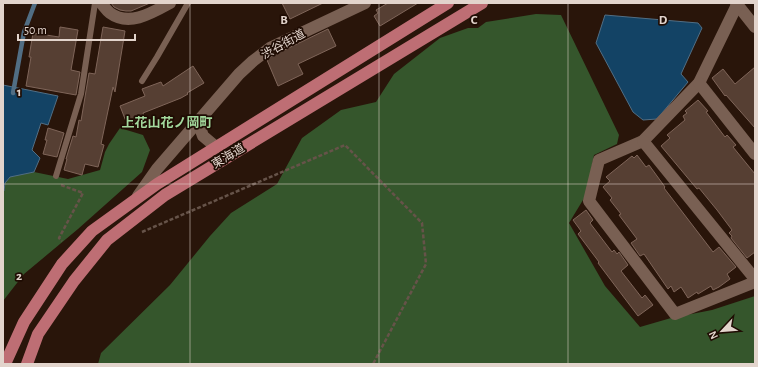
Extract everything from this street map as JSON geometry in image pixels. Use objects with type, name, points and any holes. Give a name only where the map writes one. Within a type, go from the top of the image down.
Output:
[{"type":"highway","name":"東海道","points":[[5,364],[24,322],[62,264],[92,231],[157,184],[448,3]]},
{"type":"highway","name":"東海道","points":[[27,364],[38,334],[74,281],[107,240],[165,195],[482,3]]},
{"type":"street","points":[[101,3],[109,13],[129,19],[146,15],[170,3]]},
{"type":"street","name":"渋谷街道","points":[[137,199],[157,169],[190,130],[253,61],[270,48],[366,3]]},
{"type":"street","points":[[643,140],[755,280],[675,314],[589,201],[599,160],[643,140],[699,82],[737,4],[755,27]]},
{"type":"street","points":[[699,82],[755,154]]},
{"type":"street","points":[[198,122],[203,136],[216,147]]},
{"type":"lane","points":[[56,176],[81,94],[96,3]]},
{"type":"lane","points":[[142,81],[188,3]]},
{"type":"path","points":[[135,234],[346,145],[422,222],[426,264],[373,364]]},
{"type":"path","points":[[60,185],[83,193],[59,238],[62,241]]},
{"type":"green space","points":[[536,14],[561,15],[619,135],[617,144],[594,155],[586,195],[569,223],[605,286],[640,327],[671,318],[712,310],[755,296],[755,364],[98,364],[101,353],[170,285],[231,213],[277,184],[302,138],[341,110],[376,102],[394,74],[440,38],[468,28],[478,28],[486,22]]},
{"type":"green space","points":[[120,128],[143,135],[150,150],[142,172],[78,229],[24,274],[3,301],[3,192],[5,183],[10,176],[34,172],[68,179],[100,170],[105,152]]},
{"type":"water","points":[[605,15],[698,23],[702,28],[681,74],[688,82],[657,119],[643,120],[633,112],[596,43]]},
{"type":"water","points":[[3,85],[58,96],[48,125],[41,123],[32,150],[40,158],[34,172],[10,177],[5,183],[3,192]]},
{"type":"building","points":[[111,3],[150,3],[131,11],[126,11],[114,7]]},
{"type":"building","points":[[282,3],[323,3],[290,19]]},
{"type":"building","points":[[388,3],[418,3],[380,26],[374,16],[378,13],[376,10]]},
{"type":"building","points":[[60,27],[78,30],[71,70],[80,72],[76,95],[26,86],[33,33],[59,37]]},
{"type":"building","points":[[103,27],[125,31],[115,92],[113,87],[101,144],[104,145],[98,167],[85,164],[82,175],[64,170],[73,136],[76,137],[79,120],[81,121],[89,73],[95,74]]},
{"type":"building","points":[[328,29],[336,46],[298,64],[303,74],[278,86],[267,60],[272,56]]},
{"type":"building","points":[[193,66],[204,83],[181,98],[143,113],[147,123],[134,128],[132,122],[127,124],[120,106],[145,96],[142,89],[161,82],[163,86]]},
{"type":"building","points":[[755,67],[755,128],[726,95],[725,96],[712,78],[723,69],[735,84]]},
{"type":"building","points":[[698,100],[708,111],[706,112],[725,137],[727,135],[736,145],[733,147],[755,174],[755,252],[747,258],[731,238],[732,236],[729,233],[732,230],[717,210],[699,188],[697,189],[661,146],[670,138],[667,135],[685,120],[683,116],[687,113],[685,111]]},
{"type":"building","points":[[48,128],[64,133],[57,157],[43,154],[47,140],[45,140]]},
{"type":"building","points":[[637,155],[646,167],[649,165],[665,187],[664,188],[713,252],[719,247],[736,267],[727,274],[730,279],[719,287],[713,290],[711,286],[688,298],[681,287],[674,292],[671,286],[668,289],[644,254],[640,256],[631,243],[637,239],[619,215],[621,214],[610,200],[612,198],[603,187],[610,181],[606,177],[632,156],[634,158]]},
{"type":"building","points":[[586,210],[593,220],[590,223],[612,252],[614,250],[617,254],[619,252],[628,265],[621,271],[642,298],[645,295],[653,305],[638,316],[578,234],[581,231],[573,220]]},
{"type":"waterway","points":[[13,93],[24,32],[35,3]]},
{"type":"district","name":"上花山花ノ岡町","points":[[167,123]]}]
